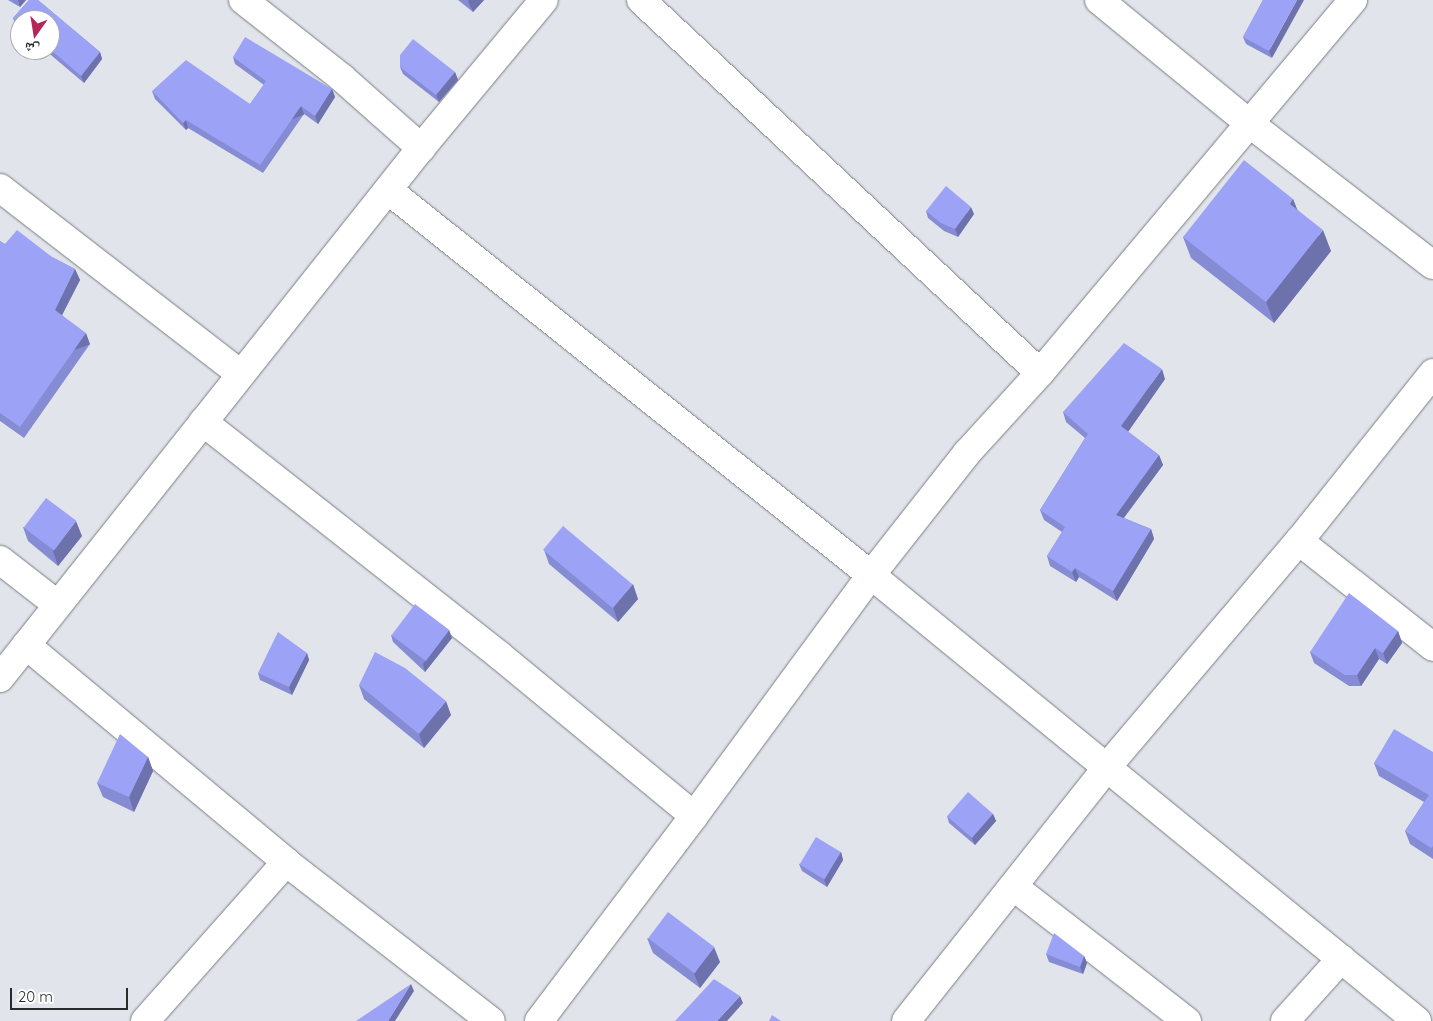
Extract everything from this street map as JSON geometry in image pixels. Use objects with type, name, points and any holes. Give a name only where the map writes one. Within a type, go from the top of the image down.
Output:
[{"type":"street","points":[[243,0],[342,78],[421,148]]},
{"type":"street","points":[[0,678],[421,148],[544,0]]},
{"type":"street","points":[[641,0],[1040,373]]},
{"type":"street","points":[[1100,0],[1249,123],[1433,265]]},
{"type":"street","points":[[539,1021],[694,816],[871,575],[967,453],[1040,373],[1353,0]]},
{"type":"street","points":[[0,188],[241,374]]},
{"type":"street","points":[[388,190],[871,575],[1418,1021]]},
{"type":"street","points":[[906,1021],[1014,887],[1107,767],[1299,541],[1433,373]]},
{"type":"street","points":[[203,422],[499,655],[694,816]]},
{"type":"street","points":[[1299,541],[1433,647]]},
{"type":"street","points":[[0,560],[58,606]]},
{"type":"street","points":[[26,645],[286,862],[491,1021]]},
{"type":"street","points":[[145,1021],[286,862]]},
{"type":"street","points":[[1014,887],[1187,1021]]},
{"type":"street","points":[[1285,1021],[1341,958]]},
{"type":"building","points":[[29,0],[38,0],[50,10],[20,10]]},
{"type":"building","points":[[1263,0],[1297,0],[1269,51],[1243,37]]},
{"type":"building","points":[[60,18],[100,52],[81,76],[60,58]]},
{"type":"building","points":[[245,37],[332,89],[315,116],[301,106],[260,165],[186,120],[183,123],[152,91],[186,60],[250,104],[266,81],[233,57]]},
{"type":"building","points":[[413,39],[455,72],[436,95],[400,67],[400,55]]},
{"type":"building","points":[[1244,160],[1293,199],[1290,204],[1323,230],[1266,302],[1183,237]]},
{"type":"building","points":[[946,186],[971,207],[955,229],[941,223],[926,211]]},
{"type":"building","points":[[17,230],[52,257],[75,269],[55,310],[86,333],[20,427],[0,413],[0,241],[5,244]]},
{"type":"building","points":[[1124,343],[1162,369],[1121,426],[1159,455],[1116,515],[1151,529],[1113,591],[1075,568],[1072,572],[1047,556],[1065,527],[1040,510],[1088,434],[1063,412]]},
{"type":"building","points":[[46,498],[76,521],[54,550],[24,528]]},
{"type":"building","points":[[563,526],[633,584],[613,608],[543,550]]},
{"type":"building","points":[[1349,593],[1398,631],[1383,653],[1375,648],[1357,675],[1345,675],[1310,652]]},
{"type":"building","points":[[415,604],[449,630],[426,661],[392,635]]},
{"type":"building","points":[[278,632],[307,653],[289,687],[258,673]]},
{"type":"building","points":[[375,652],[405,668],[446,701],[419,734],[359,685]]},
{"type":"building","points":[[1394,729],[1433,752],[1433,846],[1431,848],[1405,831],[1429,795],[1374,763]]},
{"type":"building","points":[[120,734],[148,757],[129,797],[97,783]]},
{"type":"building","points":[[968,792],[993,814],[972,838],[947,816]]},
{"type":"building","points":[[816,837],[841,852],[824,879],[800,864]]},
{"type":"building","points":[[668,912],[714,947],[694,973],[648,938]]},
{"type":"building","points":[[1054,933],[1084,956],[1080,967],[1046,954]]},
{"type":"building","points":[[714,979],[740,996],[717,1021],[675,1021]]},
{"type":"building","points":[[411,984],[388,1021],[356,1021]]},
{"type":"building","points":[[772,1015],[781,1021],[769,1021]]}]
